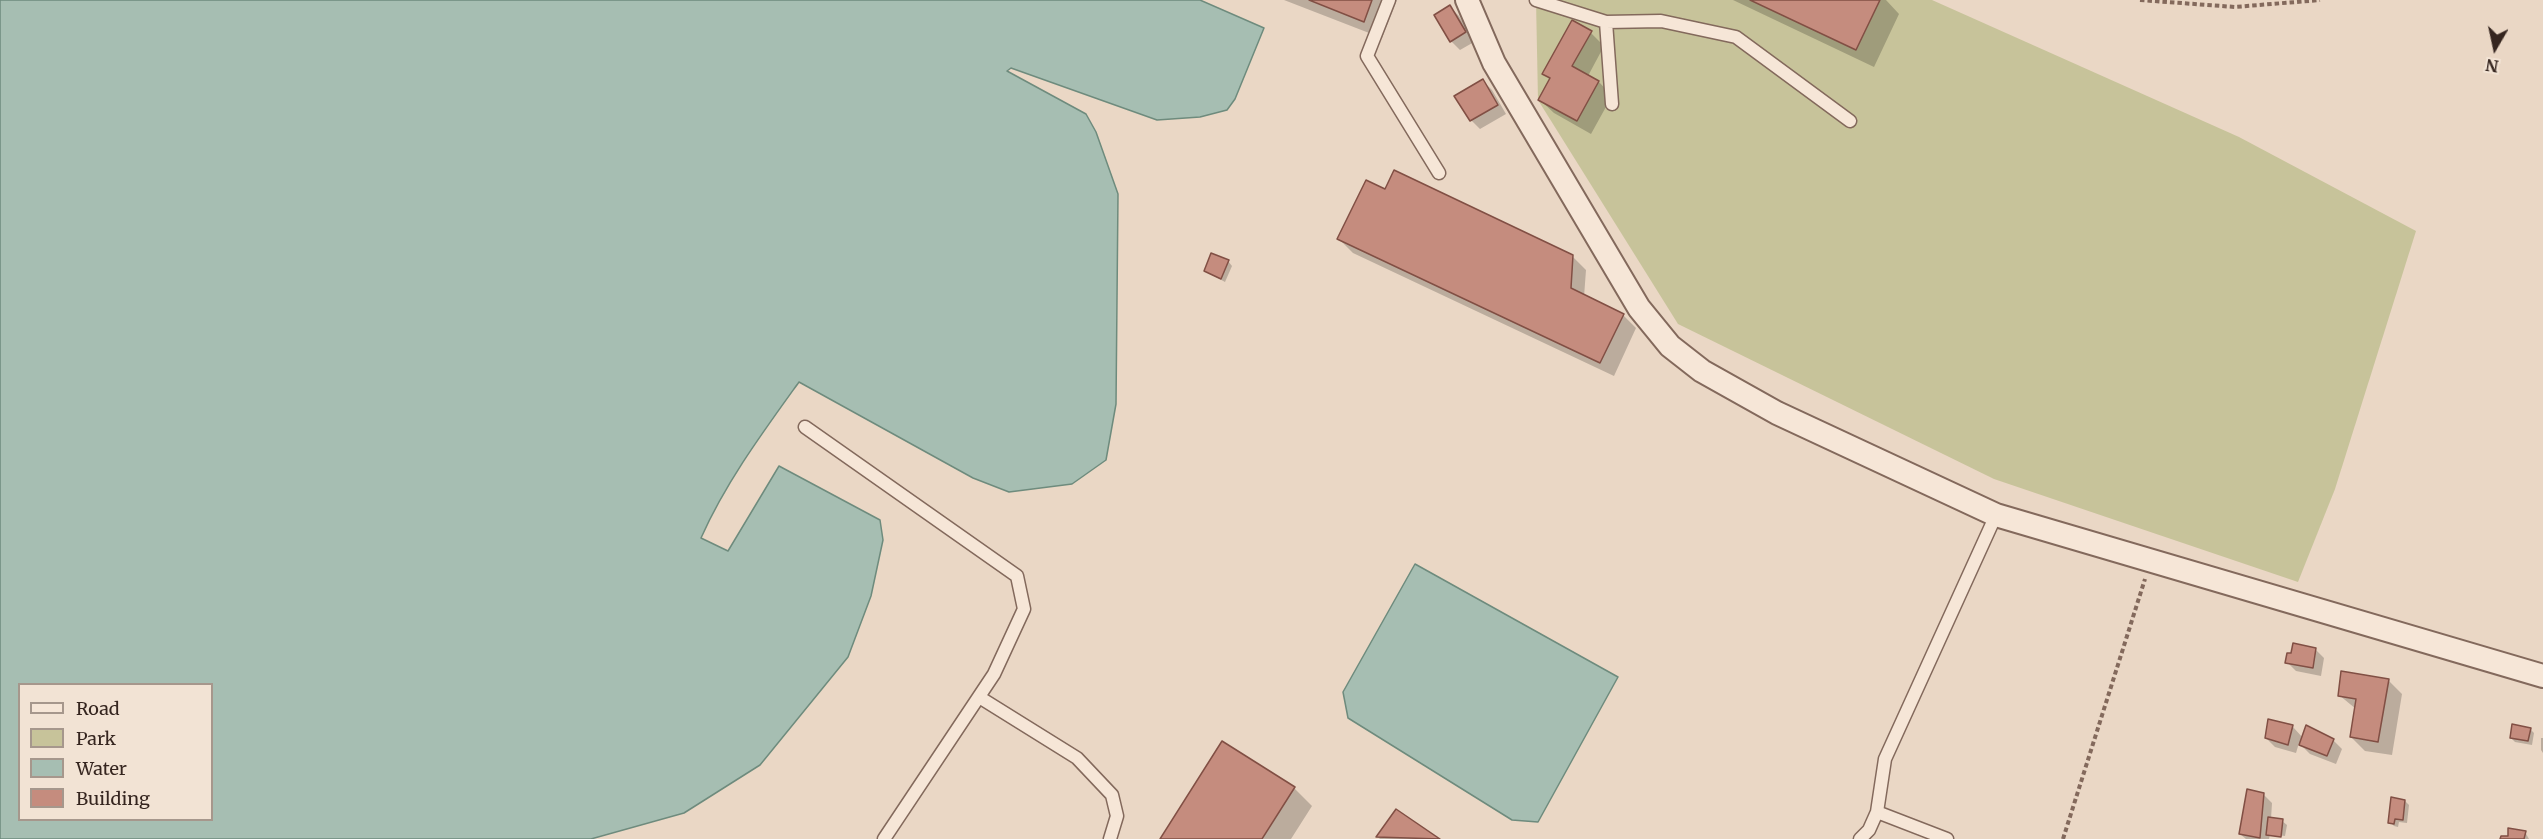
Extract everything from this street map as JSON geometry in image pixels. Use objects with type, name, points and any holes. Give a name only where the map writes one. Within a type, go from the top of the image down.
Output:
[{"type":"street","points":[[1467,0],[1494,63],[1639,308],[1670,346],[1702,371],[1778,413],[1996,515],[2543,676]]},
{"type":"lane","points":[[1389,0],[1367,56],[1439,173]]},
{"type":"lane","points":[[1536,0],[1606,22],[1661,21],[1736,37],[1850,122]]},
{"type":"lane","points":[[1606,22],[1612,104]]},
{"type":"lane","points":[[805,427],[1017,576],[1024,609],[994,674],[884,839]]},
{"type":"lane","points":[[1860,839],[1869,830],[1877,812],[1885,759],[1996,515]]},
{"type":"lane","points":[[979,697],[1077,758],[1112,795],[1117,816],[1110,839]]},
{"type":"lane","points":[[1877,812],[1947,839]]},
{"type":"path","points":[[2140,0],[2235,8],[2320,0]]},
{"type":"path","points":[[2063,839],[2151,560]]},
{"type":"green space","points":[[1536,0],[1932,0],[2239,137],[2416,231],[2335,489],[2298,582],[1994,479],[1678,324],[1538,100]]},
{"type":"water","points":[[0,0],[1200,0],[1264,28],[1235,99],[1227,110],[1200,117],[1157,120],[1011,68],[1007,71],[1086,114],[1096,132],[1118,194],[1116,404],[1106,460],[1072,484],[1009,492],[973,478],[799,382],[734,477],[701,538],[728,551],[779,466],[880,520],[883,540],[871,596],[848,657],[760,765],[684,813],[591,839],[0,839]]},
{"type":"water","points":[[1415,564],[1618,677],[1538,822],[1512,820],[1348,718],[1343,692]]},
{"type":"building","points":[[1309,0],[1372,0],[1364,22]]},
{"type":"building","points":[[1750,0],[1880,0],[1856,50]]},
{"type":"building","points":[[1450,5],[1466,32],[1450,42],[1434,15]]},
{"type":"building","points":[[1572,20],[1592,31],[1572,66],[1599,81],[1577,121],[1538,100],[1550,78],[1542,74]]},
{"type":"building","points":[[1483,79],[1498,105],[1470,121],[1454,96]]},
{"type":"building","points":[[1394,170],[1573,255],[1571,288],[1624,314],[1600,363],[1337,239],[1366,180],[1385,189]]},
{"type":"building","points":[[1211,253],[1229,260],[1221,279],[1204,271]]},
{"type":"building","points":[[2293,643],[2316,648],[2313,668],[2285,663],[2287,653],[2291,653]]},
{"type":"building","points":[[2341,671],[2389,679],[2378,742],[2350,737],[2356,699],[2338,696]]},
{"type":"building","points":[[2268,719],[2293,725],[2288,745],[2265,738]]},
{"type":"building","points":[[2512,724],[2531,728],[2528,741],[2510,738]]},
{"type":"building","points":[[2306,725],[2334,739],[2327,756],[2299,745]]},
{"type":"building","points":[[1222,741],[1295,787],[1262,839],[1160,839]]},
{"type":"building","points":[[2247,789],[2264,793],[2260,838],[2239,834]]},
{"type":"building","points":[[2391,797],[2405,800],[2403,820],[2395,819],[2394,824],[2388,823]]},
{"type":"building","points":[[1396,809],[1440,839],[1376,837]]},
{"type":"building","points":[[2268,817],[2283,819],[2281,837],[2266,835]]},
{"type":"building","points":[[2508,828],[2526,831],[2524,839],[2500,839],[2501,836],[2508,836]]}]
